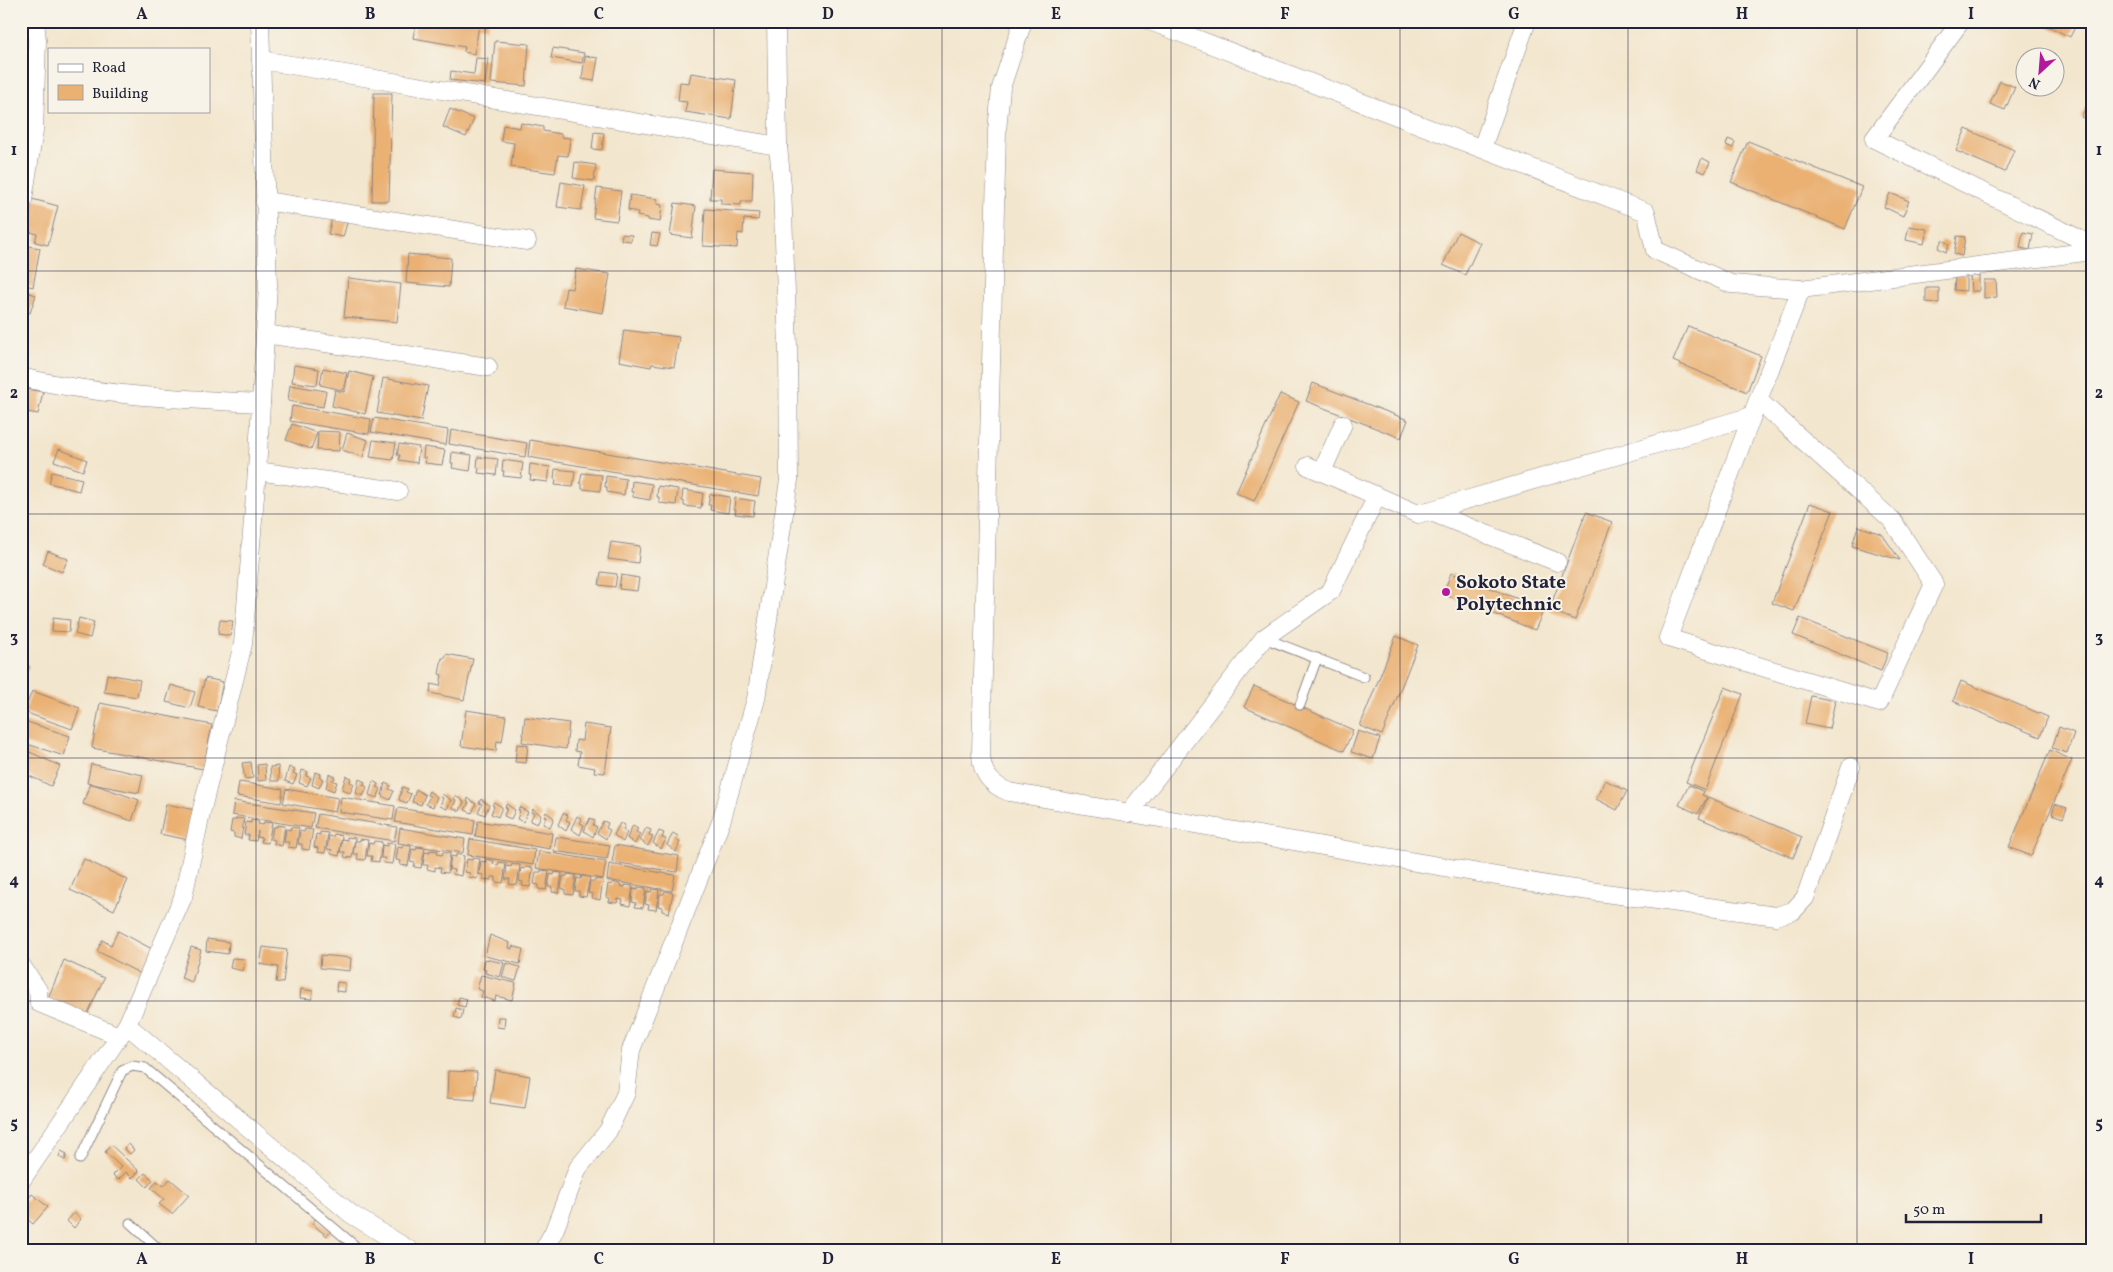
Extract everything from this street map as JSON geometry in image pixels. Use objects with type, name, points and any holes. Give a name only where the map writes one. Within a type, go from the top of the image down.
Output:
[{"type":"street","points":[[21,213],[37,40],[35,21]]},
{"type":"street","points":[[21,1181],[123,1030],[183,897],[202,809],[243,644],[257,471],[268,285],[260,21]]},
{"type":"street","points":[[543,1251],[554,1231],[578,1168],[608,1131],[626,1093],[632,1050],[721,822],[756,698],[789,480],[788,337],[782,186],[778,146],[776,21]]},
{"type":"street","points":[[1023,21],[1001,88],[997,130],[981,762],[987,777],[993,784],[1009,792],[1560,887],[1776,916],[1793,911],[1805,898],[1851,767]]},
{"type":"street","points":[[1150,21],[1646,212],[1656,250],[1731,284],[1801,289],[2092,250]]},
{"type":"street","points":[[1482,148],[1527,21]]},
{"type":"street","points":[[1961,21],[1874,139],[2092,245]]},
{"type":"street","points":[[261,60],[778,146]]},
{"type":"street","points":[[265,201],[527,241]]},
{"type":"street","points":[[1756,408],[1892,520],[1934,584],[1879,703],[1668,638],[1801,289]]},
{"type":"street","points":[[265,334],[488,367]]},
{"type":"street","points":[[21,377],[86,390],[166,399],[261,404]]},
{"type":"street","points":[[1343,424],[1315,469],[1418,514],[1756,408]]},
{"type":"street","points":[[257,471],[398,491]]},
{"type":"street","points":[[1129,813],[1264,638],[1331,591],[1377,496]]},
{"type":"street","points":[[1428,511],[1557,562]]},
{"type":"street","points":[[21,965],[38,990],[39,1003],[123,1030],[351,1214],[411,1251]]},
{"type":"lane","points":[[1264,638],[1364,677]]},
{"type":"lane","points":[[1300,705],[1317,658]]},
{"type":"lane","points":[[80,1159],[119,1076],[127,1068],[139,1066],[150,1072],[361,1251]]},
{"type":"lane","points":[[130,1223],[161,1251]]},
{"type":"building","points":[[416,21],[488,21],[487,28],[479,26],[474,54],[464,52],[465,47],[413,38]]},
{"type":"building","points":[[2038,21],[2078,21],[2070,37]]},
{"type":"building","points":[[495,41],[529,44],[526,86],[491,83]]},
{"type":"building","points":[[553,48],[584,53],[582,63],[551,58]]},
{"type":"building","points":[[585,56],[598,58],[594,81],[582,79]]},
{"type":"building","points":[[476,58],[488,59],[485,84],[450,80],[451,71],[474,74]]},
{"type":"building","points":[[691,73],[736,80],[731,119],[685,112],[687,102],[678,101],[680,82],[689,83]]},
{"type":"building","points":[[2000,81],[2015,87],[2005,110],[1990,104]]},
{"type":"building","points":[[21,86],[28,88],[21,105]]},
{"type":"building","points":[[374,93],[392,93],[389,201],[372,201]]},
{"type":"building","points":[[2092,95],[2092,122],[2081,117]]},
{"type":"building","points":[[450,109],[474,119],[466,137],[443,127]]},
{"type":"building","points":[[521,123],[543,127],[543,131],[561,134],[561,137],[570,138],[568,156],[558,155],[555,173],[511,167],[514,143],[501,141],[503,125],[520,128]]},
{"type":"building","points":[[1966,129],[2014,150],[2005,172],[1956,151]]},
{"type":"building","points":[[594,132],[604,133],[602,150],[592,149]]},
{"type":"building","points":[[1728,139],[1735,142],[1733,148],[1726,145]]},
{"type":"building","points":[[1748,141],[1862,187],[1845,229],[1731,182]]},
{"type":"building","points":[[1702,158],[1710,162],[1705,173],[1697,170]]},
{"type":"building","points":[[575,162],[596,165],[594,181],[573,178]]},
{"type":"building","points":[[712,169],[753,172],[752,201],[741,201],[741,205],[721,204],[721,199],[710,199]]},
{"type":"building","points":[[561,182],[585,186],[581,210],[557,207]]},
{"type":"building","points":[[597,188],[621,191],[617,221],[593,218]]},
{"type":"building","points":[[1890,193],[1909,201],[1903,216],[1884,207]]},
{"type":"building","points":[[630,195],[657,199],[657,204],[662,205],[660,222],[637,216],[638,212],[628,210]]},
{"type":"building","points":[[32,199],[58,206],[48,245],[35,242],[37,234],[24,230]]},
{"type":"building","points":[[675,203],[696,206],[692,238],[670,235]]},
{"type":"building","points":[[705,209],[759,213],[758,220],[744,219],[743,234],[738,233],[737,248],[703,246]]},
{"type":"building","points":[[332,219],[347,223],[343,237],[328,234]]},
{"type":"building","points":[[1909,226],[1927,229],[1924,244],[1906,240]]},
{"type":"building","points":[[1458,232],[1480,243],[1465,275],[1443,265]]},
{"type":"building","points":[[2023,232],[2033,234],[2030,250],[2020,248]]},
{"type":"building","points":[[652,233],[660,234],[657,246],[650,245]]},
{"type":"building","points":[[622,234],[632,235],[631,241],[621,240]]},
{"type":"building","points":[[1957,236],[1965,237],[1962,256],[1954,254]]},
{"type":"building","points":[[1942,240],[1949,244],[1946,252],[1938,248]]},
{"type":"building","points":[[22,245],[40,248],[33,287],[21,284]]},
{"type":"building","points":[[408,254],[451,258],[449,287],[406,283]]},
{"type":"building","points":[[576,269],[610,274],[603,313],[563,306],[566,288],[572,289]]},
{"type":"building","points":[[1955,274],[1966,275],[1966,291],[1954,290]]},
{"type":"building","points":[[1970,275],[1979,275],[1979,291],[1971,291]]},
{"type":"building","points":[[348,278],[401,284],[397,322],[344,317]]},
{"type":"building","points":[[1984,280],[1996,280],[1997,297],[1984,298]]},
{"type":"building","points":[[1926,288],[1939,288],[1939,303],[1926,302]]},
{"type":"building","points":[[21,290],[36,295],[30,313],[21,310]]},
{"type":"building","points":[[1688,326],[1761,356],[1747,392],[1673,361]]},
{"type":"building","points":[[624,330],[679,337],[674,367],[652,364],[651,367],[619,361]]},
{"type":"building","points":[[294,365],[319,369],[317,385],[292,382]]},
{"type":"building","points":[[323,368],[347,373],[343,390],[320,385]]},
{"type":"building","points":[[349,371],[373,377],[365,414],[332,406],[335,390],[344,392]]},
{"type":"building","points":[[383,378],[428,386],[421,421],[377,413]]},
{"type":"building","points":[[1313,383],[1408,420],[1401,438],[1306,401]]},
{"type":"building","points":[[290,385],[326,391],[323,407],[288,401]]},
{"type":"building","points":[[27,389],[43,392],[38,414],[22,411]]},
{"type":"building","points":[[1280,394],[1299,402],[1254,501],[1236,493]]},
{"type":"building","points":[[292,406],[371,419],[369,434],[290,421]]},
{"type":"building","points":[[374,418],[448,430],[446,445],[371,432]]},
{"type":"building","points":[[292,424],[317,433],[311,449],[286,440]]},
{"type":"building","points":[[451,430],[527,443],[525,457],[449,444]]},
{"type":"building","points":[[318,431],[340,432],[339,451],[317,450]]},
{"type":"building","points":[[347,433],[368,440],[363,457],[342,450]]},
{"type":"building","points":[[373,440],[396,443],[393,460],[370,457]]},
{"type":"building","points":[[530,440],[761,479],[758,496],[528,457]]},
{"type":"building","points":[[399,444],[419,447],[417,463],[399,460],[400,455],[397,455]]},
{"type":"building","points":[[424,447],[445,450],[442,465],[425,463],[426,458],[423,458]]},
{"type":"building","points":[[59,449],[87,460],[83,471],[54,461]]},
{"type":"building","points":[[452,452],[472,455],[470,471],[452,468]]},
{"type":"building","points":[[478,457],[498,459],[496,475],[478,473]]},
{"type":"building","points":[[503,460],[523,463],[521,478],[503,476]]},
{"type":"building","points":[[530,464],[550,467],[548,482],[530,480]]},
{"type":"building","points":[[555,469],[575,471],[573,487],[555,485]]},
{"type":"building","points":[[52,472],[82,479],[79,491],[49,483]]},
{"type":"building","points":[[582,473],[602,475],[600,491],[582,489],[582,484],[580,483]]},
{"type":"building","points":[[606,476],[626,479],[624,495],[607,492],[607,487],[605,487]]},
{"type":"building","points":[[632,481],[652,484],[650,500],[633,497],[633,492],[631,492]]},
{"type":"building","points":[[658,486],[678,489],[676,505],[659,503],[659,497],[657,497]]},
{"type":"building","points":[[683,490],[703,493],[701,508],[684,506],[684,501],[682,501]]},
{"type":"building","points":[[710,494],[730,497],[728,513],[710,510],[711,505],[708,505]]},
{"type":"building","points":[[735,498],[755,501],[753,516],[735,514]]},
{"type":"building","points":[[1810,503],[1833,511],[1794,611],[1772,603]]},
{"type":"building","points":[[1586,512],[1612,522],[1575,620],[1549,610]]},
{"type":"building","points":[[1858,526],[1882,534],[1900,560],[1852,546]]},
{"type":"building","points":[[611,542],[640,546],[638,563],[608,559]]},
{"type":"building","points":[[48,551],[68,559],[62,572],[43,564]]},
{"type":"building","points":[[601,572],[617,574],[615,587],[599,585]]},
{"type":"building","points":[[1451,573],[1544,609],[1535,630],[1443,594]]},
{"type":"building","points":[[621,575],[639,578],[637,591],[619,589]]},
{"type":"building","points":[[53,618],[70,620],[69,632],[52,631]]},
{"type":"building","points":[[79,618],[94,622],[90,638],[75,634]]},
{"type":"building","points":[[1800,618],[1888,653],[1881,671],[1793,635]]},
{"type":"building","points":[[220,620],[233,621],[231,636],[218,634]]},
{"type":"building","points":[[1396,636],[1418,645],[1382,735],[1360,726]]},
{"type":"building","points":[[446,654],[473,659],[464,700],[430,693],[431,684],[440,686],[442,675],[439,674],[442,658],[445,658]]},
{"type":"building","points":[[21,663],[29,666],[24,677],[21,675]]},
{"type":"building","points":[[107,674],[140,680],[137,697],[104,692]]},
{"type":"building","points":[[205,678],[223,682],[217,711],[198,707]]},
{"type":"building","points":[[1961,681],[2048,717],[2040,737],[1953,701]]},
{"type":"building","points":[[171,685],[195,692],[190,708],[166,702]]},
{"type":"building","points":[[1254,686],[1353,730],[1344,751],[1244,707]]},
{"type":"building","points":[[1725,687],[1743,694],[1705,790],[1686,782]]},
{"type":"building","points":[[32,691],[80,708],[72,729],[24,712]]},
{"type":"building","points":[[1811,696],[1835,701],[1829,729],[1805,724]]},
{"type":"building","points":[[100,703],[212,725],[203,769],[92,748]]},
{"type":"building","points":[[466,710],[506,716],[502,742],[497,741],[496,751],[461,746]]},
{"type":"building","points":[[525,717],[569,723],[566,749],[522,742]]},
{"type":"building","points":[[21,720],[70,736],[64,756],[21,742]]},
{"type":"building","points":[[584,724],[611,728],[605,773],[594,772],[595,768],[578,765],[580,752],[575,751],[576,740],[582,741]]},
{"type":"building","points":[[2059,727],[2074,733],[2067,753],[2052,748]]},
{"type":"building","points":[[1358,731],[1380,738],[1373,759],[1351,752]]},
{"type":"building","points":[[517,744],[528,745],[526,763],[515,762]]},
{"type":"building","points":[[21,748],[60,766],[51,786],[21,772]]},
{"type":"building","points":[[2050,750],[2072,760],[2031,856],[2009,847]]},
{"type":"building","points":[[251,762],[253,778],[245,779],[242,763]]},
{"type":"building","points":[[91,764],[143,775],[139,793],[87,783]]},
{"type":"building","points":[[265,764],[266,780],[258,781],[257,765]]},
{"type":"building","points":[[278,766],[279,781],[271,781],[270,767]]},
{"type":"building","points":[[289,767],[295,770],[293,773],[297,775],[293,784],[285,781]]},
{"type":"building","points":[[302,770],[308,772],[306,776],[311,778],[307,786],[299,783]]},
{"type":"building","points":[[315,772],[321,774],[319,777],[323,779],[319,788],[312,785]]},
{"type":"building","points":[[329,774],[335,777],[333,781],[337,782],[334,791],[326,788]]},
{"type":"building","points":[[346,776],[351,778],[350,782],[354,784],[350,793],[342,789]]},
{"type":"building","points":[[359,779],[365,782],[363,785],[367,787],[363,796],[356,793]]},
{"type":"building","points":[[1605,780],[1627,791],[1617,810],[1596,799]]},
{"type":"building","points":[[373,781],[381,789],[377,798],[369,795]]},
{"type":"building","points":[[239,782],[283,789],[281,803],[237,796]]},
{"type":"building","points":[[90,783],[139,800],[132,821],[83,804]]},
{"type":"building","points":[[385,783],[391,786],[389,789],[394,791],[390,800],[382,796]]},
{"type":"building","points":[[1689,785],[1704,792],[1702,795],[1707,797],[1698,814],[1679,805]]},
{"type":"building","points":[[402,787],[408,789],[406,792],[411,794],[407,803],[399,800]]},
{"type":"building","points":[[286,789],[338,798],[335,812],[283,803]]},
{"type":"building","points":[[416,789],[425,795],[421,805],[412,802]]},
{"type":"building","points":[[429,791],[437,797],[433,807],[426,804],[430,796],[427,795]]},
{"type":"building","points":[[442,794],[451,800],[447,809],[440,806],[443,798],[441,797]]},
{"type":"building","points":[[455,795],[464,802],[460,811],[453,808],[456,800],[454,799]]},
{"type":"building","points":[[341,797],[395,806],[393,820],[339,812]]},
{"type":"building","points":[[1708,797],[1802,837],[1793,858],[1699,818]]},
{"type":"building","points":[[468,798],[476,804],[472,813],[465,810],[469,802],[467,802]]},
{"type":"building","points":[[481,799],[489,805],[485,815],[478,812],[482,804],[479,803]]},
{"type":"building","points":[[234,801],[314,813],[311,828],[232,815]]},
{"type":"building","points":[[494,802],[502,807],[498,817],[491,814]]},
{"type":"building","points":[[166,804],[195,810],[189,840],[160,834]]},
{"type":"building","points":[[506,804],[515,810],[511,819],[504,816],[507,808],[505,807]]},
{"type":"building","points":[[2055,804],[2067,808],[2063,818],[2052,814]]},
{"type":"building","points":[[519,807],[528,812],[523,822],[517,819],[520,811],[518,810]]},
{"type":"building","points":[[398,808],[475,820],[473,835],[395,822]]},
{"type":"building","points":[[533,809],[541,815],[537,824],[530,821],[534,813],[531,812]]},
{"type":"building","points":[[546,812],[554,818],[550,827],[543,824]]},
{"type":"building","points":[[563,813],[568,815],[566,820],[570,822],[566,831],[558,825]]},
{"type":"building","points":[[318,814],[397,827],[394,841],[315,828]]},
{"type":"building","points":[[577,816],[582,819],[580,823],[584,825],[580,835],[571,829]]},
{"type":"building","points":[[236,818],[244,819],[241,839],[234,837],[234,833],[230,832],[232,820],[236,820]]},
{"type":"building","points":[[590,818],[595,821],[593,825],[597,827],[593,837],[584,831]]},
{"type":"building","points":[[251,820],[259,821],[258,824],[263,825],[264,822],[272,823],[268,843],[261,842],[262,838],[257,837],[258,831],[256,841],[248,840],[249,835],[244,835],[246,822],[251,823]]},
{"type":"building","points":[[478,821],[552,833],[550,849],[475,836]]},
{"type":"building","points":[[603,821],[608,823],[606,828],[610,830],[606,839],[597,833]]},
{"type":"building","points":[[620,823],[625,825],[623,830],[627,832],[623,842],[614,835]]},
{"type":"building","points":[[277,825],[285,826],[282,846],[274,844],[275,840],[271,839],[273,827],[277,827]]},
{"type":"building","points":[[633,825],[638,828],[636,832],[640,834],[635,844],[627,838]]},
{"type":"building","points":[[291,827],[299,828],[296,848],[288,847],[289,842],[284,842],[286,829],[290,830]]},
{"type":"building","points":[[400,828],[465,839],[463,853],[398,843]]},
{"type":"building","points":[[646,828],[651,830],[649,835],[653,836],[648,846],[640,840]]},
{"type":"building","points":[[305,829],[313,830],[309,850],[302,849],[302,844],[298,844],[300,831],[304,832]]},
{"type":"building","points":[[659,831],[664,833],[662,838],[666,839],[661,849],[653,843]]},
{"type":"building","points":[[320,832],[328,833],[325,853],[317,852],[318,848],[314,847],[316,834],[320,835]]},
{"type":"building","points":[[673,833],[678,836],[676,840],[680,842],[676,852],[667,845]]},
{"type":"building","points":[[334,834],[342,836],[339,856],[331,854],[332,850],[327,849],[329,836],[333,837]]},
{"type":"building","points":[[347,837],[355,838],[352,858],[344,857],[345,852],[340,852],[342,839],[347,840]]},
{"type":"building","points":[[556,837],[610,845],[607,859],[554,851]]},
{"type":"building","points":[[360,839],[368,840],[365,860],[357,859],[358,854],[353,854],[355,841],[360,841]]},
{"type":"building","points":[[470,839],[535,850],[533,865],[468,855]]},
{"type":"building","points":[[374,841],[382,842],[379,862],[371,861],[372,856],[367,856],[369,843],[373,844]]},
{"type":"building","points":[[387,843],[395,844],[392,864],[384,863],[385,858],[381,858],[382,845],[387,846]]},
{"type":"building","points":[[403,845],[411,846],[408,866],[400,865],[401,861],[396,860],[398,847],[402,848]]},
{"type":"building","points":[[615,845],[679,856],[677,872],[612,862]]},
{"type":"building","points":[[417,847],[425,848],[421,868],[414,867],[415,863],[410,862],[412,849],[416,850]]},
{"type":"building","points":[[430,850],[438,851],[437,854],[442,855],[443,852],[450,853],[448,873],[440,872],[441,868],[435,867],[435,871],[427,869],[428,865],[423,865],[425,852],[430,853]]},
{"type":"building","points":[[539,851],[606,862],[603,879],[536,868]]},
{"type":"building","points":[[456,854],[464,856],[461,876],[453,874],[454,870],[449,869],[451,856],[456,857]]},
{"type":"building","points":[[472,858],[480,859],[477,879],[469,877],[470,873],[465,872],[467,859],[472,860]]},
{"type":"building","points":[[84,859],[128,880],[114,910],[70,890]]},
{"type":"building","points":[[486,859],[494,861],[493,864],[498,865],[499,862],[506,863],[503,883],[496,882],[496,877],[491,877],[491,880],[483,879],[483,875],[479,874],[481,861],[486,862]]},
{"type":"building","points":[[512,864],[520,865],[517,885],[509,884],[510,879],[505,879],[507,866],[511,867]]},
{"type":"building","points":[[609,864],[675,875],[672,891],[607,880]]},
{"type":"building","points":[[526,867],[533,868],[530,887],[522,886],[523,882],[519,881],[521,868],[525,869]]},
{"type":"building","points":[[541,870],[549,871],[546,890],[538,889],[539,885],[534,884],[536,872],[541,872]]},
{"type":"building","points":[[555,872],[562,873],[559,893],[552,892],[552,887],[548,887],[550,874],[554,875]]},
{"type":"building","points":[[568,874],[576,875],[573,895],[565,894],[565,889],[561,888],[563,876]]},
{"type":"building","points":[[582,876],[590,877],[586,897],[579,896],[579,891],[575,891],[577,878],[581,879]]},
{"type":"building","points":[[595,879],[603,880],[600,900],[592,898],[593,894],[588,893],[590,881],[595,881]]},
{"type":"building","points":[[612,882],[625,887],[625,885],[633,886],[630,906],[622,904],[623,900],[618,899],[617,903],[609,902],[610,898],[606,897],[608,884],[612,885]]},
{"type":"building","points":[[638,887],[646,888],[643,908],[635,907],[636,903],[632,902],[633,889],[638,890]]},
{"type":"building","points":[[652,889],[659,890],[656,910],[648,909],[649,905],[645,904],[647,891],[651,892]]},
{"type":"building","points":[[665,891],[673,893],[669,913],[662,911],[662,907],[658,906],[660,894],[664,894]]},
{"type":"building","points":[[118,931],[154,950],[141,974],[97,951],[102,940],[111,945]]},
{"type":"building","points":[[490,935],[510,943],[509,948],[512,949],[512,946],[523,949],[520,964],[485,956]]},
{"type":"building","points":[[207,939],[229,942],[228,954],[206,951]]},
{"type":"building","points":[[191,947],[201,950],[192,982],[181,978]]},
{"type":"building","points":[[263,947],[287,950],[283,983],[276,982],[278,967],[260,964]]},
{"type":"building","points":[[321,955],[351,958],[350,971],[320,968]]},
{"type":"building","points":[[232,958],[245,959],[243,971],[230,968]]},
{"type":"building","points":[[485,959],[504,963],[500,977],[485,973],[486,970],[483,969]]},
{"type":"building","points":[[64,960],[104,978],[87,1015],[48,998]]},
{"type":"building","points":[[506,963],[520,967],[516,981],[502,977]]},
{"type":"building","points":[[481,975],[516,983],[512,1000],[496,996],[495,1001],[481,997],[483,991],[477,989]]},
{"type":"building","points":[[337,982],[345,983],[345,992],[336,991]]},
{"type":"building","points":[[301,989],[313,991],[312,999],[300,998]]},
{"type":"building","points":[[459,997],[467,999],[465,1007],[457,1005]]},
{"type":"building","points":[[456,1008],[463,1010],[461,1019],[454,1017]]},
{"type":"building","points":[[498,1017],[505,1017],[504,1028],[497,1027]]},
{"type":"building","points":[[495,1070],[530,1076],[525,1108],[490,1103]]},
{"type":"building","points":[[448,1071],[477,1072],[475,1100],[447,1098]]},
{"type":"building","points":[[129,1144],[134,1150],[130,1154],[124,1148]]},
{"type":"building","points":[[111,1145],[139,1171],[132,1178],[126,1172],[118,1180],[113,1175],[121,1167],[105,1152]]},
{"type":"building","points":[[61,1151],[67,1154],[65,1160],[59,1157]]},
{"type":"building","points":[[145,1173],[153,1180],[147,1187],[139,1179]]},
{"type":"building","points":[[170,1179],[189,1195],[172,1214],[159,1204],[164,1199],[151,1188],[157,1181],[164,1186]]},
{"type":"building","points":[[32,1194],[48,1207],[33,1224],[21,1214],[21,1207]]},
{"type":"building","points":[[74,1213],[81,1219],[74,1228],[67,1221]]},
{"type":"building","points":[[316,1218],[331,1231],[327,1236],[312,1224]]},
{"type":"place","name":"Sokoto State Polytechnic","points":[[1446,592]]}]
